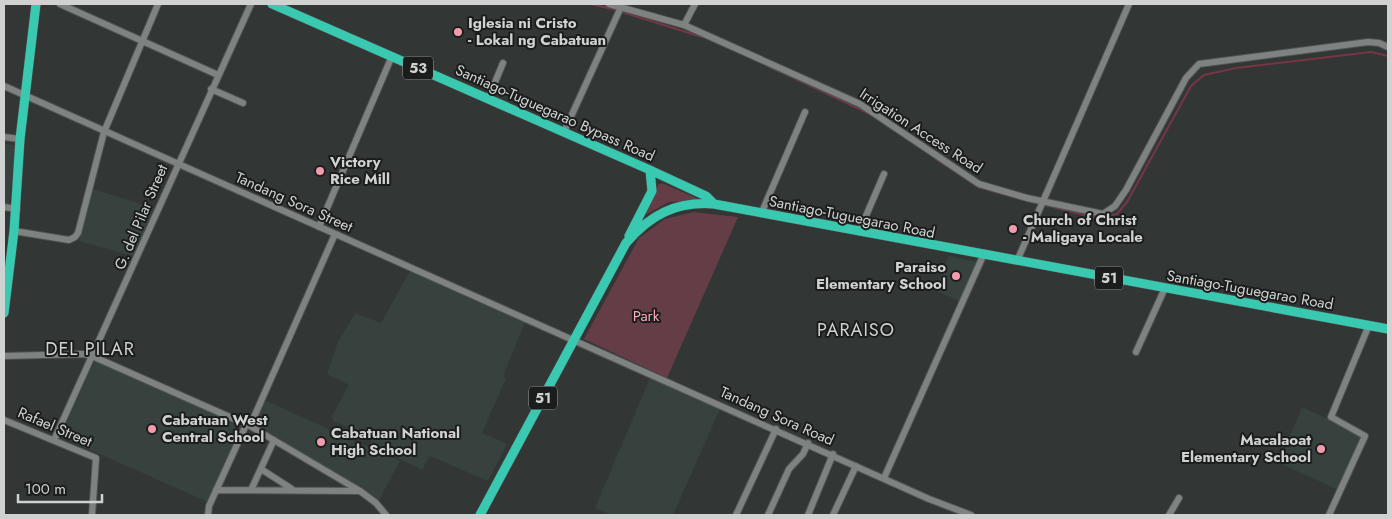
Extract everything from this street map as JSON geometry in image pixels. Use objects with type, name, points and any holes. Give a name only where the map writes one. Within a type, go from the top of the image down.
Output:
[{"type":"highway","points":[[4,313],[14,231],[20,139],[36,4]]},
{"type":"highway","name":"Santiago-Tuguegarao Bypass Road","points":[[272,4],[650,170],[706,196],[714,204]]},
{"type":"highway","points":[[626,243],[652,191],[650,170]]},
{"type":"highway","name":"Santiago-Tuguegarao Road","points":[[480,515],[626,243],[649,219],[664,211],[686,204],[714,204],[983,256],[1388,329]]},
{"type":"street","points":[[60,4],[218,75]]},
{"type":"street","points":[[14,231],[69,240],[75,238],[104,132],[158,4]]},
{"type":"street","name":"G. del Pilar Street","points":[[54,440],[250,4]]},
{"type":"street","name":"Irrigation Access Road","points":[[609,4],[684,25],[872,110],[980,184],[1042,201],[1098,213],[1110,211],[1126,190],[1186,78],[1199,64],[1368,42],[1380,42],[1388,47]]},
{"type":"street","points":[[684,25],[695,4]]},
{"type":"street","points":[[1017,261],[1129,4]]},
{"type":"street","points":[[564,132],[621,7]]},
{"type":"street","points":[[319,227],[392,56]]},
{"type":"street","points":[[488,99],[503,63]]},
{"type":"street","name":"Tandang Sora Street","points":[[4,86],[574,339]]},
{"type":"street","points":[[211,89],[243,103]]},
{"type":"street","points":[[761,214],[805,112]]},
{"type":"street","points":[[4,138],[20,139]]},
{"type":"street","points":[[859,232],[884,174]]},
{"type":"street","points":[[4,207],[16,209]]},
{"type":"street","points":[[208,515],[209,506],[216,490],[248,426],[335,234]]},
{"type":"street","points":[[884,478],[983,256]]},
{"type":"street","points":[[1136,352],[1165,288]]},
{"type":"street","points":[[1329,515],[1365,436],[1331,417],[1369,326]]},
{"type":"street","name":"Tandang Sora Road","points":[[574,339],[856,466],[970,515]]},
{"type":"street","points":[[4,356],[84,354],[92,356],[248,426],[274,440],[360,491],[376,503],[386,515]]},
{"type":"street","name":"Rafael Street","points":[[4,420],[96,458],[92,515]]},
{"type":"street","points":[[736,515],[776,429]]},
{"type":"street","points":[[251,490],[274,440]]},
{"type":"street","points":[[768,515],[789,469],[803,454],[808,443]]},
{"type":"street","points":[[808,515],[833,454]]},
{"type":"street","points":[[832,515],[856,466]]},
{"type":"street","points":[[262,469],[293,490]]},
{"type":"street","points":[[216,490],[360,491]]},
{"type":"street","points":[[1169,515],[1179,498]]},
{"type":"shaded area","points":[[4,144],[16,145],[9,205],[4,205]]},
{"type":"shaded area","points":[[93,189],[154,208],[136,257],[79,241]]},
{"type":"shaded area","name":"Paraiso Elementary School","points":[[949,256],[978,262],[960,301],[934,290]]},
{"type":"shaded area","points":[[411,269],[525,322],[503,376],[506,378],[482,433],[507,444],[488,481],[430,456],[422,470],[370,444],[371,437],[333,421],[332,416],[349,385],[327,374],[338,342],[355,313],[381,323]]},
{"type":"shaded area","name":"Cabatuan West Central School","points":[[95,360],[241,425],[208,502],[63,438],[62,433]]},
{"type":"shaded area","points":[[650,378],[720,409],[673,515],[611,515],[595,508]]},
{"type":"shaded area","name":"Cabatuan National High School","points":[[264,400],[400,461],[379,500],[252,423]]},
{"type":"shaded area","name":"Macalaoat Elementary School","points":[[1302,407],[1364,436],[1339,490],[1279,463]]},
{"type":"green space","points":[[662,183],[703,201],[669,202],[645,215],[658,185]]},
{"type":"green space","name":"Park","points":[[693,212],[738,217],[667,378],[584,339],[639,238],[665,219]]},
{"type":"waterway","points":[[590,4],[617,10]]},
{"type":"waterway","points":[[622,12],[702,37]]},
{"type":"waterway","points":[[1045,205],[1096,218],[1117,214],[1127,202],[1191,86],[1204,75],[1236,68],[1371,52],[1388,56]]},
{"type":"waterway","points":[[768,66],[868,113]]},
{"type":"waterway","points":[[886,125],[895,131]]},
{"type":"waterway","points":[[936,159],[978,187],[1013,197]]},
{"type":"place","name":"Iglesia ni Cristo - Lokal ng Cabatuan","points":[[458,32]]},
{"type":"place","name":"Victory Rice Mill","points":[[320,171]]},
{"type":"place","name":"Church of Christ - Maligaya Locale","points":[[1013,229]]},
{"type":"place","name":"Paraiso Elementary School","points":[[956,276]]},
{"type":"place","name":"Cabatuan West Central School","points":[[152,429]]},
{"type":"place","name":"Cabatuan National High School","points":[[321,442]]},
{"type":"place","name":"Macalaoat Elementary School","points":[[1321,449]]},
{"type":"district","name":"PARAISO","points":[[856,330]]},
{"type":"district","name":"DEL PILAR","points":[[90,349]]}]
